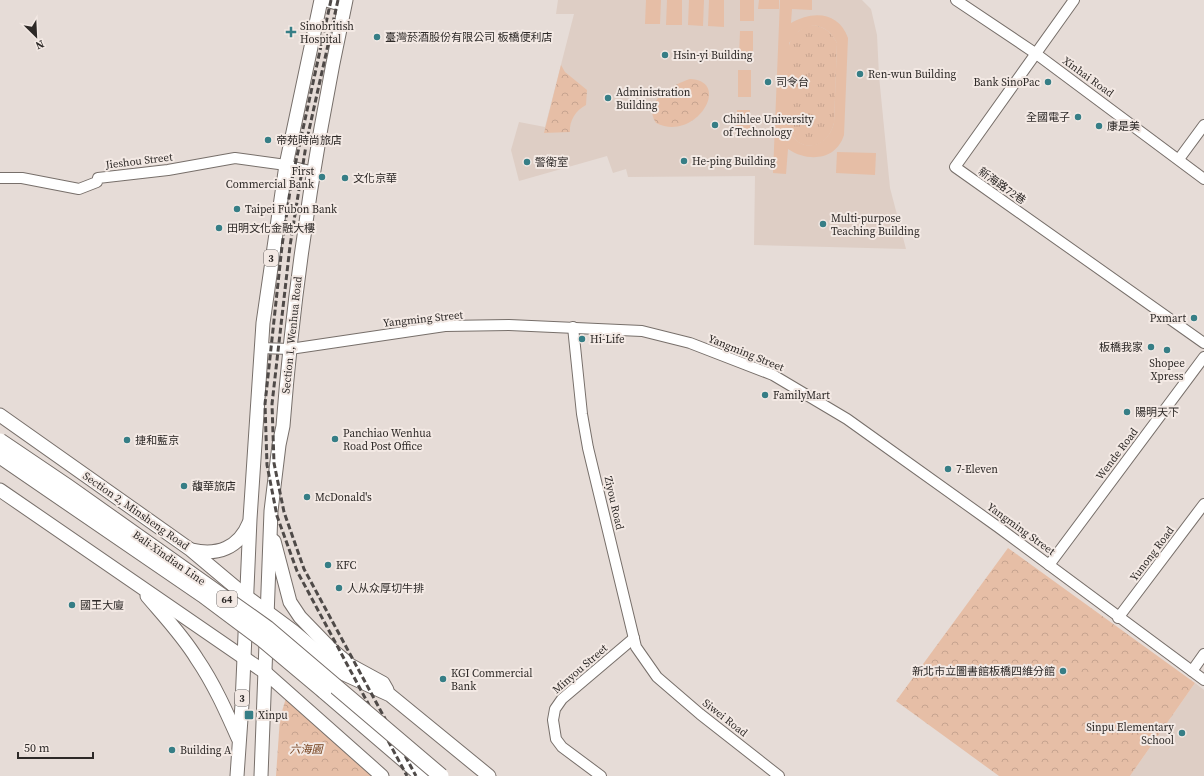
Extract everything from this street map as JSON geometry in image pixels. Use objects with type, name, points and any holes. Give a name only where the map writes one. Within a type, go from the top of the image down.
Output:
[{"type":"highway","name":"Bali-Xindian Line","points":[[0,441],[68,487],[267,628],[441,776]]},
{"type":"highway","name":"Bali-Xindian Line","points":[[0,456],[203,595],[262,639],[423,776]]},
{"type":"main road","name":"3","points":[[237,776],[260,348],[269,273],[286,165],[321,0]]},
{"type":"main road","name":"Section 1, Wenhua Road","points":[[266,673],[271,511],[279,445],[283,426],[296,294],[314,172],[345,3]]},
{"type":"main road","name":"Section 2, Minsheng Road","points":[[0,415],[191,550],[247,597],[268,611],[342,673],[390,695]]},
{"type":"main road","points":[[0,490],[266,673],[382,776]]},
{"type":"main road","points":[[191,550],[210,552],[228,548],[235,544],[246,531],[250,519]]},
{"type":"main road","points":[[271,530],[290,602],[300,617],[331,649],[350,665],[383,683],[390,695],[489,776]]},
{"type":"main road","points":[[135,583],[176,630],[197,658],[214,687],[239,740]]},
{"type":"main road","name":"3","points":[[262,776],[266,673]]},
{"type":"street","points":[[321,0],[345,3]]},
{"type":"street","name":"Xinhai Road","points":[[956,0],[1036,53],[1204,178]]},
{"type":"street","name":"新海路72巷","points":[[1074,0],[955,167],[1204,343]]},
{"type":"street","points":[[1179,159],[1204,125]]},
{"type":"street","name":"Jieshou Street","points":[[0,178],[22,178],[79,189],[97,182],[98,178],[168,170],[235,158],[286,165],[314,172]]},
{"type":"street","name":"Yangming Street","points":[[260,348],[290,349],[445,326],[509,325],[642,331],[690,344],[773,375],[846,419],[1049,565],[1118,618],[1204,680]]},
{"type":"street","name":"Ziyou Road","points":[[572,327],[588,448],[636,647],[657,677]]},
{"type":"street","name":"Wende Road","points":[[1049,565],[1204,357]]},
{"type":"street","name":"Yunong Road","points":[[1118,618],[1204,504]]},
{"type":"street","name":"Minyou Street","points":[[601,776],[562,747],[556,740],[553,720],[555,709],[562,699],[634,638]]},
{"type":"street","points":[[1192,671],[1204,654]]},
{"type":"street","name":"Siwei Road","points":[[657,677],[700,714],[779,776]]},
{"type":"shaded area","name":"Chihlee University of Technology","points":[[558,0],[862,0],[871,9],[877,35],[879,76],[890,188],[906,249],[754,245],[755,176],[628,177],[626,169],[613,173],[607,156],[519,181],[511,150],[519,122],[545,127],[574,14],[556,14]]},
{"type":"shaded area","name":"Sinpu Elementary School","points":[[1195,683],[1204,690],[1204,776],[1130,776]]},
{"type":"green space","points":[[646,0],[661,0],[660,24],[645,24]]},
{"type":"green space","points":[[667,0],[682,0],[682,25],[666,25]]},
{"type":"green space","points":[[689,0],[704,0],[703,26],[688,25]]},
{"type":"green space","points":[[709,0],[724,0],[724,27],[708,26]]},
{"type":"green space","points":[[740,0],[754,0],[754,21],[740,21]]},
{"type":"green space","points":[[759,0],[779,0],[779,9],[758,9]]},
{"type":"green space","points":[[780,0],[812,0],[812,10],[792,9],[791,23],[808,16],[816,15],[832,18],[844,29],[848,38],[844,135],[840,144],[835,150],[820,157],[804,156],[788,149],[786,174],[773,173]],"holes":[[[814,25],[828,31],[837,43],[834,123],[826,138],[814,145],[807,145],[794,139],[789,131],[789,43],[799,31]]]},
{"type":"green space","points":[[814,25],[828,31],[837,43],[834,123],[831,132],[821,143],[807,146],[794,139],[789,131],[787,71],[789,48],[792,38],[803,29]]},
{"type":"green space","points":[[740,31],[753,31],[753,57],[739,57]]},
{"type":"green space","points":[[561,65],[565,72],[587,90],[586,105],[574,116],[570,132],[544,133]]},
{"type":"green space","points":[[738,70],[751,70],[751,97],[738,97]]},
{"type":"green space","points":[[690,79],[702,82],[708,90],[708,99],[704,109],[695,118],[684,125],[670,127],[656,123],[652,115],[656,101],[668,89]]},
{"type":"green space","points":[[737,110],[750,110],[750,137],[736,137]]},
{"type":"green space","points":[[837,152],[876,153],[875,175],[836,173]]},
{"type":"green space","points":[[1008,548],[1195,683],[1130,776],[999,776],[896,701]]},
{"type":"green space","name":"六海園","points":[[286,698],[382,776],[276,776],[280,718]]},
{"type":"railway","points":[[331,0],[291,184],[282,246],[265,404],[267,465],[277,516],[297,571],[407,776]]},
{"type":"railway","points":[[338,0],[307,139],[290,246],[272,404],[274,463],[284,512],[304,569],[416,776]]},
{"type":"place","name":"Sinobritish Hospital","points":[[291,32]]},
{"type":"place","name":"臺灣菸酒股份有限公司 板橋便利店","points":[[377,37]]},
{"type":"place","name":"Hsin-yi Building","points":[[665,55]]},
{"type":"place","name":"Ren-wun Building","points":[[860,74]]},
{"type":"place","name":"司令台","points":[[768,82]]},
{"type":"place","name":"Bank SinoPac","points":[[1048,82]]},
{"type":"place","name":"Administration Building","points":[[608,98]]},
{"type":"place","name":"全國電子","points":[[1078,117]]},
{"type":"place","name":"Chihlee University of Technology","points":[[715,125]]},
{"type":"place","name":"康是美","points":[[1099,126]]},
{"type":"place","name":"帝苑時尚旅店","points":[[268,140]]},
{"type":"place","name":"He-ping Building","points":[[684,161]]},
{"type":"place","name":"警衛室","points":[[527,162]]},
{"type":"place","name":"First Commercial Bank","points":[[322,177]]},
{"type":"place","name":"文化京華","points":[[345,178]]},
{"type":"place","name":"Taipei Fubon Bank","points":[[237,209]]},
{"type":"place","name":"Multi-purpose Teaching Building","points":[[823,224]]},
{"type":"place","name":"田明文化金融大樓","points":[[219,228]]},
{"type":"place","name":"Pxmart","points":[[1194,318]]},
{"type":"place","name":"Hi-Life","points":[[582,339]]},
{"type":"place","name":"板橋我家","points":[[1151,347]]},
{"type":"place","name":"Shopee Xpress","points":[[1167,350]]},
{"type":"place","name":"FamilyMart","points":[[765,395]]},
{"type":"place","name":"陽明天下","points":[[1127,412]]},
{"type":"place","name":"Panchiao Wenhua Road Post Office","points":[[335,439]]},
{"type":"place","name":"捷和藍京","points":[[127,440]]},
{"type":"place","name":"7-Eleven","points":[[948,469]]},
{"type":"place","name":"馥華旅店","points":[[184,486]]},
{"type":"place","name":"McDonald's","points":[[307,497]]},
{"type":"place","name":"KFC","points":[[328,565]]},
{"type":"place","name":"人从众厚切牛排","points":[[339,588]]},
{"type":"place","name":"國王大廈","points":[[72,605]]},
{"type":"place","name":"新北市立圖書館板橋四維分館","points":[[1063,671]]},
{"type":"place","name":"KGI Commercial Bank","points":[[443,679]]},
{"type":"place","name":"Xinpu","points":[[249,715]]},
{"type":"place","name":"Sinpu Elementary School","points":[[1182,733]]},
{"type":"place","name":"Building A","points":[[172,750]]}]
